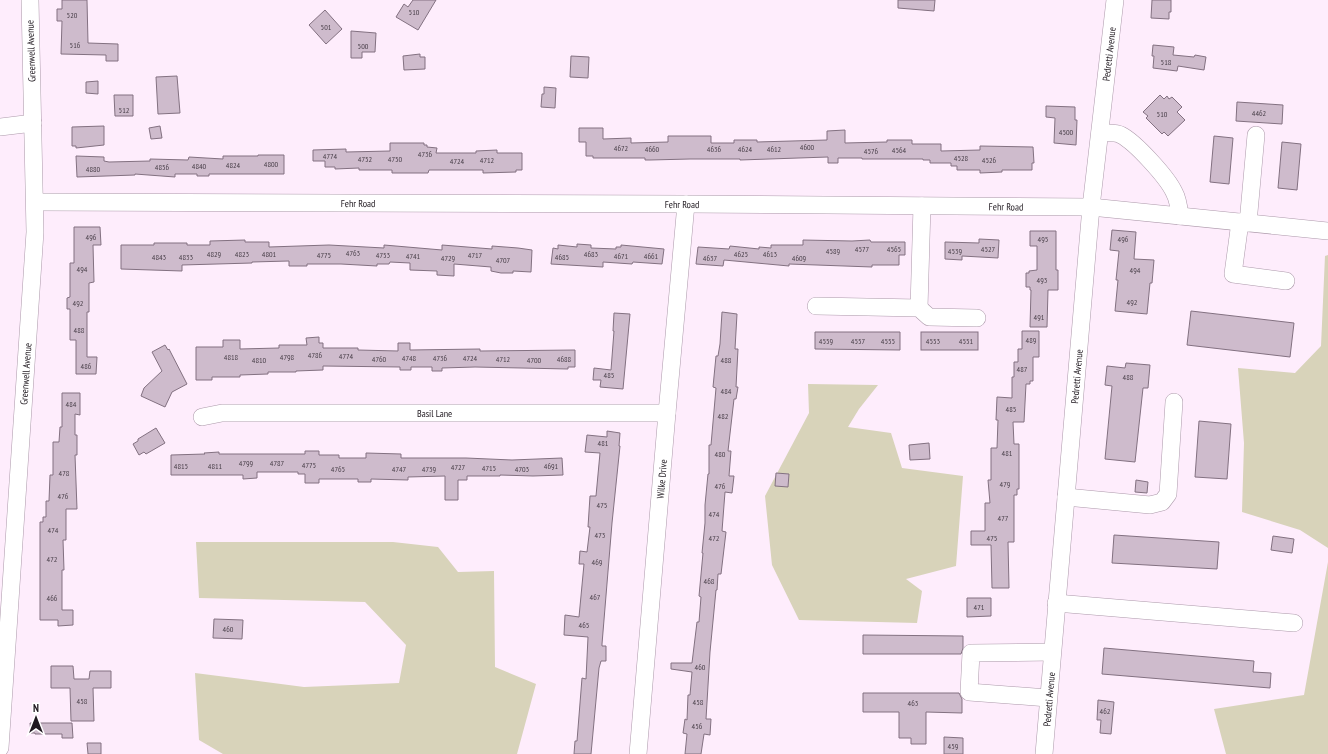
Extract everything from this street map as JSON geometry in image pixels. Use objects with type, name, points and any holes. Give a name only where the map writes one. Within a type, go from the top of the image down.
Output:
[{"type":"street","name":"Greenwell Avenue","points":[[0,748],[5,607],[35,232],[30,0]]},
{"type":"street","name":"Pedretti Avenue","points":[[1044,754],[1091,207],[1115,0]]},
{"type":"street","points":[[0,127],[33,123]]},
{"type":"street","points":[[1100,133],[1120,134],[1133,143],[1163,174],[1174,192],[1178,202],[1180,216]]},
{"type":"street","points":[[1256,135],[1244,222],[1233,274],[1286,281]]},
{"type":"street","name":"Fehr Road","points":[[35,202],[1091,207],[1328,231]]},
{"type":"street","name":"Wilke Drive","points":[[638,754],[686,204]]},
{"type":"street","points":[[919,308],[922,206]]},
{"type":"street","points":[[816,306],[919,308],[929,317],[977,318]]},
{"type":"street","points":[[1066,497],[1150,505],[1162,502],[1168,494],[1174,402]]},
{"type":"street","name":"Basil Lane","points":[[202,417],[222,413],[667,413]]},
{"type":"street","points":[[1056,603],[1294,623]]},
{"type":"street","points":[[1048,698],[969,692],[971,653],[1052,652]]},
{"type":"shaded area","points":[[1328,255],[1328,548],[1300,530],[1242,512],[1244,443],[1238,368],[1295,373],[1321,346],[1325,256]]},
{"type":"shaded area","points":[[808,384],[878,385],[859,409],[848,427],[891,433],[902,468],[963,476],[956,566],[906,579],[922,591],[917,623],[799,620],[772,565],[765,496],[809,413]]},
{"type":"shaded area","points":[[196,542],[393,542],[438,547],[458,572],[494,571],[495,667],[536,684],[517,754],[223,754],[199,740],[195,673],[304,687],[399,683],[406,645],[365,602],[199,598]]},
{"type":"shaded area","points":[[1328,562],[1328,754],[1226,754],[1214,709],[1304,695]]},
{"type":"building","points":[[62,0],[87,0],[88,43],[118,44],[118,61],[106,61],[106,55],[61,54],[62,21],[57,21],[57,9],[62,9]]},
{"type":"building","points":[[413,0],[436,0],[418,30],[396,17],[404,4],[408,7]]},
{"type":"building","points":[[898,0],[935,0],[934,11],[898,8]]},
{"type":"building","points":[[1152,0],[1171,0],[1171,12],[1169,12],[1169,19],[1151,18]]},
{"type":"building","points":[[325,10],[342,29],[326,44],[309,25]]},
{"type":"building","points":[[351,31],[376,33],[375,52],[362,52],[362,58],[351,58]]},
{"type":"building","points":[[1153,45],[1174,47],[1173,55],[1194,57],[1195,55],[1206,57],[1204,70],[1178,66],[1177,71],[1153,68]]},
{"type":"building","points":[[420,54],[420,57],[425,57],[425,69],[404,70],[403,56]]},
{"type":"building","points":[[571,56],[589,57],[588,78],[570,77]]},
{"type":"building","points":[[177,76],[180,113],[158,114],[156,77]]},
{"type":"building","points":[[98,81],[98,94],[86,93],[86,82]]},
{"type":"building","points":[[544,87],[556,88],[555,108],[541,107]]},
{"type":"building","points":[[114,95],[133,95],[133,116],[115,116]]},
{"type":"building","points":[[1160,95],[1164,99],[1167,96],[1169,99],[1172,97],[1182,107],[1177,112],[1185,120],[1168,136],[1164,132],[1162,134],[1146,118],[1148,116],[1143,112]]},
{"type":"building","points":[[1237,102],[1283,105],[1282,124],[1236,121]]},
{"type":"building","points":[[1046,106],[1075,107],[1075,120],[1077,120],[1076,145],[1054,143],[1055,118],[1046,117]]},
{"type":"building","points":[[104,126],[104,145],[76,148],[76,146],[72,146],[72,127]]},
{"type":"building","points":[[160,126],[162,138],[151,139],[149,128]]},
{"type":"building","points":[[579,128],[603,128],[603,139],[631,138],[631,143],[668,142],[668,136],[711,136],[711,143],[734,143],[734,140],[757,140],[757,142],[827,140],[827,131],[845,130],[845,143],[912,140],[912,144],[941,144],[941,151],[980,150],[980,146],[1033,147],[1034,163],[1032,163],[1032,170],[1002,170],[1002,172],[980,173],[980,170],[957,170],[957,166],[951,166],[951,163],[930,163],[930,160],[923,159],[838,158],[838,163],[828,163],[828,157],[740,160],[645,160],[645,158],[593,158],[593,156],[586,156],[586,142],[579,142]]},
{"type":"building","points":[[1214,136],[1233,138],[1229,184],[1210,182]]},
{"type":"building","points":[[1282,142],[1301,144],[1297,190],[1278,188]]},
{"type":"building","points":[[390,143],[424,143],[427,147],[437,148],[436,153],[476,153],[476,151],[497,150],[497,153],[522,153],[522,170],[516,170],[516,172],[483,173],[483,170],[429,170],[428,173],[392,173],[392,170],[359,170],[359,168],[335,169],[335,167],[325,167],[325,161],[313,161],[313,150],[346,149],[346,152],[390,151]]},
{"type":"building","points":[[284,155],[284,174],[209,174],[209,176],[197,176],[197,174],[175,174],[175,177],[135,174],[77,177],[76,156],[104,157],[104,161],[109,162],[150,161],[150,159],[188,160],[189,157],[223,159],[223,156]]},
{"type":"building","points":[[74,227],[100,227],[101,245],[93,245],[94,282],[89,283],[89,312],[87,312],[87,357],[97,357],[96,374],[76,374],[76,340],[70,340],[70,309],[67,309],[67,298],[70,297],[70,263],[74,263]]},
{"type":"building","points":[[1112,230],[1136,232],[1134,259],[1154,260],[1147,314],[1115,311],[1119,251],[1110,250]]},
{"type":"building","points":[[1030,231],[1056,231],[1056,270],[1058,270],[1058,290],[1048,290],[1047,327],[1030,327],[1031,290],[1030,287],[1026,287],[1026,273],[1037,270],[1037,246],[1030,246]]},
{"type":"building","points":[[979,239],[999,240],[998,258],[962,256],[962,260],[945,259],[945,242],[979,243]]},
{"type":"building","points":[[245,240],[245,242],[269,242],[269,247],[329,245],[384,248],[384,245],[442,250],[442,245],[492,249],[492,246],[518,248],[532,250],[531,272],[513,271],[513,273],[501,273],[491,271],[491,267],[454,264],[454,276],[437,275],[437,271],[410,270],[410,263],[390,262],[389,264],[377,264],[377,266],[307,264],[307,266],[289,266],[289,261],[182,265],[182,271],[121,269],[121,245],[187,243],[187,245],[210,245],[210,241]]},
{"type":"building","points":[[803,240],[870,240],[871,242],[905,242],[905,255],[899,255],[899,265],[872,265],[872,267],[789,264],[789,266],[724,260],[723,266],[696,264],[698,247],[729,249],[730,246],[759,249],[759,247],[771,248],[771,245],[803,245]]},
{"type":"building","points":[[577,244],[591,245],[591,248],[616,249],[616,247],[621,247],[621,245],[664,249],[662,264],[603,262],[603,267],[551,264],[553,248],[558,249],[558,245],[577,247]]},
{"type":"building","points":[[1191,311],[1294,323],[1290,357],[1187,345]]},
{"type":"building","points":[[722,312],[737,314],[735,349],[738,349],[736,387],[738,387],[736,399],[734,399],[728,451],[731,451],[729,476],[734,476],[732,493],[725,492],[722,531],[726,532],[721,574],[718,574],[710,652],[706,719],[711,719],[710,735],[704,734],[701,754],[685,754],[687,734],[683,733],[685,719],[687,720],[688,695],[690,695],[692,672],[671,669],[671,663],[692,663],[697,622],[699,622],[701,597],[699,596],[705,505],[709,474],[709,445],[711,445],[716,388],[713,387],[716,356],[718,356],[720,344]]},
{"type":"building","points":[[614,313],[630,314],[623,389],[600,387],[601,380],[593,380],[594,368],[611,370]]},
{"type":"building","points":[[1022,331],[1039,331],[1039,357],[1033,357],[1033,381],[1030,381],[1030,384],[1026,384],[1024,422],[1013,422],[1014,444],[1019,444],[1019,489],[1017,489],[1017,495],[1014,495],[1014,542],[1008,542],[1009,588],[992,588],[991,545],[971,545],[971,531],[985,531],[985,503],[990,503],[988,480],[991,480],[991,448],[997,448],[997,397],[1012,398],[1014,362],[1018,362],[1018,349],[1022,349]]},
{"type":"building","points":[[815,332],[900,332],[900,350],[815,349]]},
{"type":"building","points":[[921,332],[978,332],[978,350],[921,350]]},
{"type":"building","points":[[319,337],[319,343],[323,343],[323,348],[358,348],[358,350],[398,351],[398,343],[410,343],[410,350],[575,350],[575,367],[568,367],[568,369],[475,367],[442,368],[442,371],[432,371],[432,367],[411,367],[411,370],[400,370],[400,367],[323,366],[323,370],[268,372],[268,374],[240,375],[240,377],[212,377],[212,380],[196,380],[196,347],[223,347],[223,340],[240,340],[240,349],[279,348],[279,345],[307,345],[306,338]]},
{"type":"building","points":[[165,345],[168,350],[169,349],[187,384],[172,392],[165,407],[141,396],[144,388],[162,371],[152,352]]},
{"type":"building","points":[[1126,363],[1150,365],[1148,388],[1143,388],[1135,462],[1105,459],[1112,386],[1105,385],[1107,366],[1125,368]]},
{"type":"building","points":[[62,393],[80,393],[80,415],[75,414],[75,435],[77,435],[77,455],[75,455],[77,509],[66,509],[66,540],[63,540],[64,570],[62,570],[62,610],[73,610],[73,625],[58,626],[58,620],[40,620],[40,522],[43,522],[43,517],[46,517],[46,501],[49,501],[50,475],[53,475],[53,442],[59,442],[60,427],[62,427]]},
{"type":"building","points":[[1199,421],[1231,424],[1227,479],[1195,477]]},
{"type":"building","points":[[156,428],[165,443],[146,454],[144,452],[139,455],[133,444],[138,441],[138,439]]},
{"type":"building","points":[[607,431],[620,433],[620,446],[602,644],[602,646],[606,646],[606,661],[601,661],[599,668],[591,754],[574,754],[575,741],[577,741],[582,678],[586,679],[588,637],[564,635],[565,615],[579,617],[584,564],[579,564],[580,551],[587,552],[590,527],[588,527],[590,496],[596,496],[600,453],[585,452],[587,435],[607,437]]},
{"type":"building","points":[[929,443],[930,459],[910,460],[909,445]]},
{"type":"building","points":[[305,451],[319,451],[319,455],[339,455],[339,458],[366,458],[366,453],[401,454],[401,458],[512,460],[562,458],[563,475],[467,476],[467,480],[458,480],[458,500],[445,500],[445,476],[408,477],[408,480],[371,479],[371,482],[358,482],[358,479],[319,479],[319,483],[305,483],[305,474],[298,474],[298,472],[257,472],[257,478],[243,479],[243,475],[171,475],[171,455],[219,452],[219,454],[305,454]]},
{"type":"building","points":[[776,473],[789,474],[788,487],[775,486]]},
{"type":"building","points":[[1136,480],[1148,482],[1147,493],[1135,492]]},
{"type":"building","points":[[1114,535],[1219,542],[1217,569],[1112,563]]},
{"type":"building","points":[[1273,536],[1294,539],[1292,553],[1271,550]]},
{"type":"building","points":[[967,598],[991,598],[991,616],[967,617]]},
{"type":"building","points":[[214,619],[243,620],[242,639],[213,638]]},
{"type":"building","points":[[863,635],[963,636],[963,648],[961,654],[863,654]]},
{"type":"building","points":[[1104,648],[1254,661],[1253,672],[1271,673],[1270,688],[1102,674]]},
{"type":"building","points":[[51,666],[73,666],[74,679],[89,679],[90,671],[111,671],[111,688],[93,688],[94,721],[71,721],[70,688],[51,688]]},
{"type":"building","points":[[863,693],[959,693],[962,699],[962,713],[926,712],[926,744],[911,744],[911,738],[899,738],[899,712],[863,712]]},
{"type":"building","points":[[1098,700],[1114,702],[1111,734],[1100,733],[1101,720],[1097,720]]},
{"type":"building","points":[[30,723],[72,723],[73,738],[62,738],[62,734],[31,733]]},
{"type":"building","points":[[944,737],[963,738],[963,754],[944,754]]},
{"type":"building","points":[[87,743],[101,743],[101,754],[88,754]]}]
